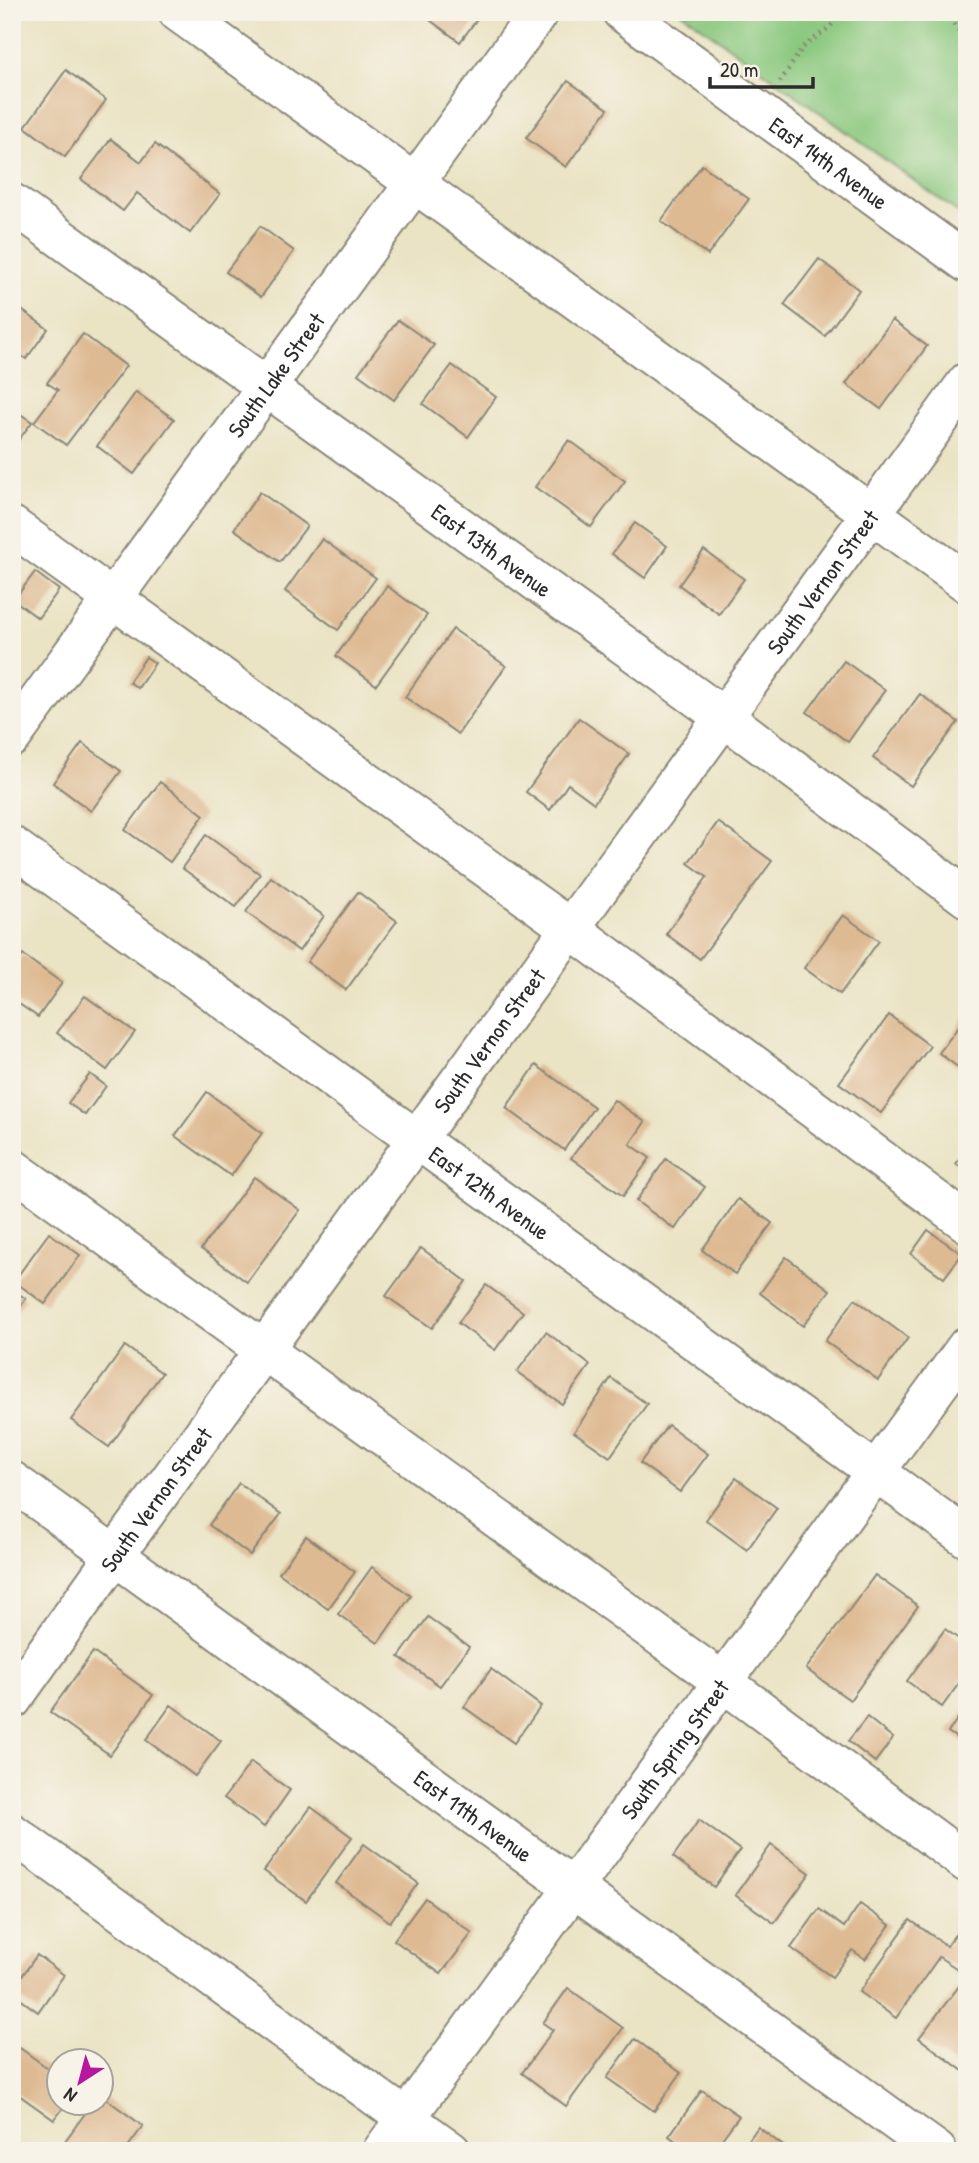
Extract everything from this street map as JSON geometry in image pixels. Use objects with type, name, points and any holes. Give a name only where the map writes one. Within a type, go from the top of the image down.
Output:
[{"type":"street","points":[[178,12],[967,583]]},
{"type":"street","name":"South Lake Street","points":[[12,737],[539,12]]},
{"type":"street","name":"East 14th Avenue","points":[[622,12],[967,262]]},
{"type":"street","name":"East 13th Avenue","points":[[12,204],[724,718],[967,898]]},
{"type":"street","name":"South Vernon Street","points":[[12,1700],[967,382]]},
{"type":"street","points":[[12,526],[571,929],[967,1223]]},
{"type":"street","name":"East 12th Avenue","points":[[12,846],[967,1538]]},
{"type":"street","points":[[12,1168],[723,1682],[967,1863]]},
{"type":"street","name":"South Spring Street","points":[[382,2151],[967,1346]]},
{"type":"street","name":"East 11th Avenue","points":[[12,1482],[937,2151]]},
{"type":"street","points":[[12,1833],[451,2151]]},
{"type":"path","points":[[776,89],[803,47],[830,27],[843,12]]},
{"type":"path","points":[[946,12],[967,44]]},
{"type":"green space","points":[[681,12],[967,12],[967,219]]},
{"type":"building","points":[[419,12],[468,12],[477,19],[460,42]]},
{"type":"building","points":[[66,70],[106,100],[65,157],[25,127]]},
{"type":"building","points":[[568,81],[608,109],[566,167],[526,138]]},
{"type":"building","points":[[111,139],[141,162],[155,144],[220,194],[190,233],[137,193],[123,211],[81,179]]},
{"type":"building","points":[[702,165],[749,199],[708,255],[661,221]]},
{"type":"building","points":[[260,226],[294,251],[261,297],[226,272]]},
{"type":"building","points":[[819,259],[859,290],[825,336],[784,305]]},
{"type":"building","points":[[12,303],[48,329],[26,359],[12,349]]},
{"type":"building","points":[[398,320],[434,345],[394,400],[358,374]]},
{"type":"building","points":[[892,320],[927,346],[881,409],[846,384]]},
{"type":"building","points":[[83,334],[126,366],[66,445],[34,422],[58,390],[47,383]]},
{"type":"building","points":[[452,365],[496,397],[468,437],[423,404]]},
{"type":"building","points":[[136,392],[174,419],[134,474],[97,446]]},
{"type":"building","points":[[12,408],[32,422],[12,449]]},
{"type":"building","points":[[569,440],[625,481],[591,527],[535,487]]},
{"type":"building","points":[[260,492],[307,526],[280,562],[234,529]]},
{"type":"building","points":[[635,523],[667,546],[645,578],[612,554]]},
{"type":"building","points":[[322,539],[376,578],[338,630],[285,591]]},
{"type":"building","points":[[704,550],[744,579],[719,614],[679,585]]},
{"type":"building","points":[[35,572],[59,590],[38,618],[14,600]]},
{"type":"building","points":[[387,586],[427,615],[376,685],[336,656]]},
{"type":"building","points":[[453,629],[506,666],[458,734],[405,697]]},
{"type":"building","points":[[146,657],[155,663],[138,688],[129,682]]},
{"type":"building","points":[[844,661],[885,690],[848,742],[807,712]]},
{"type":"building","points":[[920,694],[958,722],[911,786],[873,758]]},
{"type":"building","points":[[579,718],[629,754],[594,803],[568,784],[550,810],[526,792]]},
{"type":"building","points":[[82,743],[121,771],[91,811],[53,783]]},
{"type":"building","points":[[160,782],[204,815],[170,862],[125,830]]},
{"type":"building","points":[[718,822],[772,861],[700,959],[666,934],[707,877],[688,863]]},
{"type":"building","points":[[206,835],[260,874],[236,907],[182,868]]},
{"type":"building","points":[[271,877],[324,916],[299,951],[246,912]]},
{"type":"building","points":[[358,892],[397,921],[346,990],[307,962]]},
{"type":"building","points":[[843,915],[879,941],[840,994],[804,968]]},
{"type":"building","points":[[23,955],[62,983],[38,1017],[12,999],[12,970]]},
{"type":"building","points":[[85,996],[135,1032],[107,1070],[57,1033]]},
{"type":"building","points":[[889,1015],[930,1046],[881,1113],[839,1083]]},
{"type":"building","points":[[967,1015],[967,1074],[939,1053]]},
{"type":"building","points":[[536,1065],[594,1107],[564,1150],[506,1108]]},
{"type":"building","points":[[90,1074],[106,1086],[85,1115],[68,1103]]},
{"type":"building","points":[[207,1092],[262,1133],[231,1176],[175,1136]]},
{"type":"building","points":[[614,1100],[645,1122],[630,1144],[650,1158],[623,1196],[571,1158]]},
{"type":"building","points":[[967,1149],[967,1172],[956,1164]]},
{"type":"building","points":[[666,1159],[705,1187],[675,1229],[636,1201]]},
{"type":"building","points":[[254,1177],[300,1210],[247,1282],[201,1249]]},
{"type":"building","points":[[738,1199],[772,1223],[735,1274],[702,1250]]},
{"type":"building","points":[[928,1230],[962,1254],[944,1278],[911,1254]]},
{"type":"building","points":[[49,1233],[80,1255],[45,1304],[14,1281]]},
{"type":"building","points":[[421,1248],[466,1281],[432,1328],[386,1296]]},
{"type":"building","points":[[786,1257],[830,1290],[803,1326],[760,1293]]},
{"type":"building","points":[[486,1285],[523,1312],[495,1350],[458,1323]]},
{"type":"building","points":[[12,1289],[26,1299],[12,1317]]},
{"type":"building","points":[[855,1299],[908,1338],[878,1380],[825,1341]]},
{"type":"building","points":[[546,1332],[590,1365],[562,1404],[517,1372]]},
{"type":"building","points":[[125,1346],[162,1373],[109,1447],[71,1420]]},
{"type":"building","points":[[611,1378],[647,1404],[610,1457],[574,1432]]},
{"type":"building","points":[[668,1425],[708,1454],[680,1492],[640,1463]]},
{"type":"building","points":[[736,1478],[777,1508],[747,1550],[706,1520]]},
{"type":"building","points":[[239,1483],[281,1514],[250,1555],[209,1525]]},
{"type":"building","points":[[306,1536],[355,1572],[328,1609],[279,1573]]},
{"type":"building","points":[[372,1567],[411,1596],[378,1643],[338,1614]]},
{"type":"building","points":[[875,1575],[918,1606],[850,1700],[806,1669]]},
{"type":"building","points":[[428,1617],[469,1647],[440,1686],[399,1657]]},
{"type":"building","points":[[945,1629],[967,1645],[967,1672],[942,1707],[907,1681]]},
{"type":"building","points":[[93,1652],[153,1695],[110,1755],[50,1712]]},
{"type":"building","points":[[491,1669],[541,1706],[514,1743],[464,1707]]},
{"type":"building","points":[[171,1705],[221,1741],[195,1776],[146,1740]]},
{"type":"building","points":[[967,1706],[967,1745],[948,1732]]},
{"type":"building","points":[[867,1717],[893,1738],[875,1762],[848,1741]]},
{"type":"building","points":[[251,1762],[290,1790],[264,1827],[224,1798]]},
{"type":"building","points":[[311,1807],[352,1837],[306,1901],[264,1871]]},
{"type":"building","points":[[699,1820],[740,1850],[714,1887],[673,1857]]},
{"type":"building","points":[[364,1844],[418,1883],[390,1922],[336,1883]]},
{"type":"building","points":[[771,1845],[810,1873],[774,1923],[735,1895]]},
{"type":"building","points":[[425,1898],[472,1933],[441,1974],[394,1940]]},
{"type":"building","points":[[860,1904],[890,1925],[865,1959],[852,1950],[832,1977],[791,1948],[819,1909],[844,1927]]},
{"type":"building","points":[[967,1917],[967,1959],[959,1970],[939,1957],[896,2018],[859,1992],[910,1920],[947,1946]]},
{"type":"building","points":[[37,1955],[64,1975],[38,2012],[12,1993]]},
{"type":"building","points":[[967,1976],[967,2074],[919,2038]]},
{"type":"building","points":[[568,1988],[623,2028],[566,2106],[522,2073],[553,2030],[543,2023]]},
{"type":"building","points":[[635,2039],[681,2073],[654,2111],[607,2078]]},
{"type":"building","points":[[20,2048],[46,2067],[46,2114],[12,2090],[12,2058]]},
{"type":"building","points":[[702,2090],[739,2116],[713,2151],[689,2151],[669,2136]]},
{"type":"building","points":[[116,2106],[143,2126],[125,2151],[79,2151],[65,2141],[82,2118],[116,2118]]},
{"type":"building","points":[[758,2127],[790,2151],[741,2151]]}]
